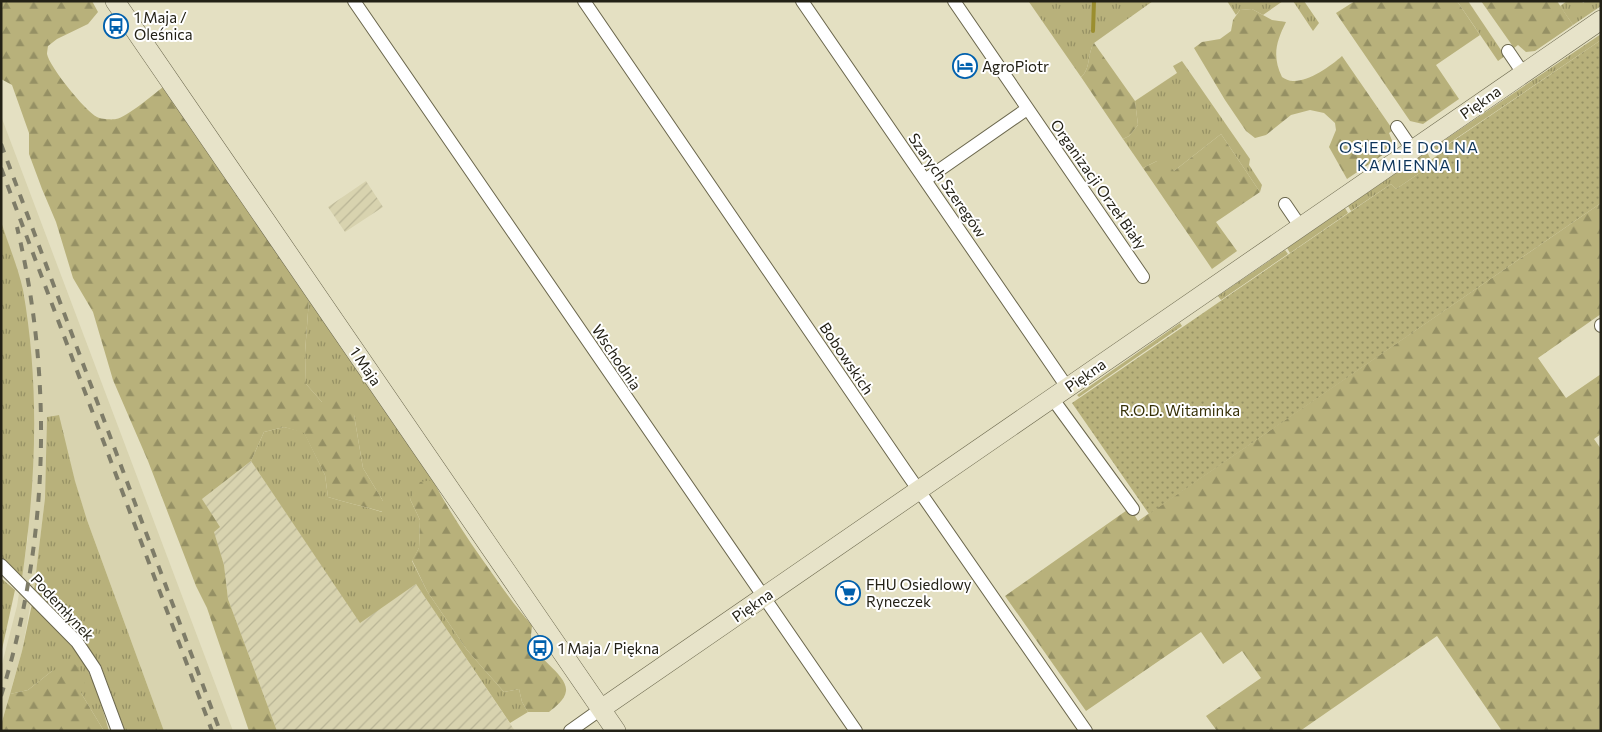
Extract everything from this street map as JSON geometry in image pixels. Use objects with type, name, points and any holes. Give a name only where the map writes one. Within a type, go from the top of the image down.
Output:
[{"type":"street","name":"1 Maja","points":[[115,1],[616,731]]},
{"type":"street","name":"Wschodnia","points":[[354,1],[856,731]]},
{"type":"street","name":"Bobowskich","points":[[584,1],[918,490],[1086,731]]},
{"type":"street","name":"Szarych Szeregów","points":[[802,1],[925,180],[1133,509]]},
{"type":"street","name":"Organizacji Orzeł Biały","points":[[954,1],[1144,277]]},
{"type":"street","name":"Piękna","points":[[570,731],[1601,20]]},
{"type":"street","points":[[1508,51],[1523,73]]},
{"type":"street","points":[[925,180],[1027,109]]},
{"type":"street","points":[[1397,127],[1412,149]]},
{"type":"street","points":[[1285,204],[1300,226]]},
{"type":"street","name":"Podemłynek","points":[[1,565],[77,642],[95,669],[118,731]]},
{"type":"shaded area","points":[[1,116],[233,731],[164,731],[87,520],[58,415],[47,417],[45,498],[37,568],[22,651],[1,725],[1,668],[17,606],[28,537],[30,354],[22,288],[1,221]]},
{"type":"shaded area","points":[[366,181],[383,207],[345,232],[328,207]]},
{"type":"shaded area","points":[[251,461],[360,622],[416,584],[515,731],[277,731],[228,599],[224,565],[202,499]]},
{"type":"green space","points":[[1,1],[92,1],[98,12],[88,24],[57,39],[48,46],[47,54],[54,68],[84,106],[91,113],[103,119],[114,119],[127,114],[163,87],[309,299],[305,352],[306,384],[322,402],[349,397],[363,468],[383,501],[383,512],[328,497],[325,475],[304,433],[284,427],[264,432],[251,461],[202,499],[220,527],[214,532],[224,565],[228,599],[277,731],[249,731],[207,608],[196,586],[148,461],[113,380],[93,312],[73,278],[56,222],[29,154],[29,133],[12,85],[1,79]]},
{"type":"green space","points":[[1153,1],[1094,43],[1090,52],[1088,66],[1081,77],[1029,2]]},
{"type":"green space","points":[[1227,1],[1283,1],[1263,15],[1252,9],[1240,10],[1236,15]]},
{"type":"green space","points":[[1293,1],[1304,1],[1319,23],[1313,31]]},
{"type":"green space","points":[[1355,1],[1457,1],[1480,35],[1436,65],[1459,99],[1423,124],[1410,121],[1336,13]]},
{"type":"green space","points":[[1457,1],[1468,1],[1505,56],[1498,61]]},
{"type":"green space","points":[[1481,1],[1557,1],[1573,25],[1535,51],[1526,52],[1518,45],[1514,48]]},
{"type":"green space","points":[[1567,1],[1582,1],[1583,3],[1586,1],[1601,1],[1601,6],[1573,25],[1560,6]]},
{"type":"green space","points":[[1252,9],[1272,20],[1286,22],[1276,49],[1277,62],[1282,77],[1293,81],[1305,79],[1326,69],[1342,56],[1393,130],[1389,133],[1393,143],[1390,150],[1347,179],[1329,147],[1336,130],[1335,123],[1324,113],[1310,110],[1291,115],[1266,135],[1255,138],[1246,131],[1194,48],[1202,42],[1220,39],[1231,31],[1233,20],[1240,10]]},
{"type":"green space","points":[[1601,34],[1601,40],[1442,148],[1439,154],[1434,147]]},
{"type":"green space","name":"R.O.D. Witaminka","points":[[1601,40],[1601,203],[1149,514],[1072,403],[1391,184],[1396,189],[1430,166],[1431,160],[1439,154],[1440,150]]},
{"type":"green space","points":[[1094,43],[1135,101],[1138,125],[1129,136],[1123,139],[1081,77],[1088,66],[1090,52]]},
{"type":"green space","points":[[1182,61],[1250,159],[1249,165],[1262,185],[1260,192],[1221,134],[1174,171],[1157,161],[1143,168],[1123,139],[1129,136],[1138,125],[1135,101],[1177,73],[1173,66]]},
{"type":"green space","points":[[1221,134],[1260,192],[1216,222],[1237,251],[1212,269],[1143,168],[1157,161],[1164,160],[1174,171]]},
{"type":"green space","points":[[1427,152],[1431,160],[1430,166],[1396,189],[1391,184],[1351,211],[1348,206]]},
{"type":"green space","points":[[1601,203],[1601,314],[1538,358],[1566,398],[1601,374],[1601,434],[1594,439],[1601,449],[1601,731],[1502,731],[1437,636],[1300,731],[1217,731],[1206,716],[1261,678],[1242,651],[1223,664],[1201,632],[1086,711],[1005,596],[1130,508],[1138,521]]},
{"type":"green space","points":[[1345,208],[1348,213],[1290,253],[1287,248]]},
{"type":"green space","points":[[1,221],[23,290],[32,362],[34,398],[33,470],[22,578],[1,557]]},
{"type":"green space","points":[[1285,250],[1288,254],[1221,300],[1218,296]]},
{"type":"green space","points":[[309,299],[433,480],[410,499],[420,520],[419,548],[412,561],[427,591],[467,650],[504,692],[519,689],[522,702],[528,712],[510,723],[416,584],[360,623],[251,461],[264,432],[284,427],[304,432],[325,475],[328,497],[382,512],[383,501],[363,468],[354,415],[322,402],[306,384],[305,353]]},
{"type":"green space","points":[[1180,323],[1182,326],[1079,397],[1077,395]]},
{"type":"green space","points":[[59,415],[75,481],[87,520],[164,731],[125,731],[101,666],[77,634],[34,590],[45,498],[47,417]]},
{"type":"green space","points":[[433,480],[470,541],[532,625],[531,637],[537,651],[562,678],[566,691],[564,697],[549,712],[528,712],[522,702],[519,689],[504,692],[467,650],[427,591],[412,560],[419,548],[420,520],[410,499],[420,482]]},
{"type":"green space","points":[[1,578],[15,590],[1,654]]},
{"type":"green space","points":[[32,604],[81,656],[97,690],[109,731],[104,731],[81,693],[52,671],[28,690],[10,694]]},
{"type":"green space","points":[[75,664],[86,678],[81,693],[104,731],[1,731],[10,694],[28,690],[52,671]]},
{"type":"waterway","points":[[1093,31],[1094,1]]},
{"type":"railway","points":[[1,144],[220,731]]},
{"type":"railway","points":[[1,168],[212,731]]},
{"type":"railway","points":[[1,696],[17,639],[29,581],[41,463],[41,404],[37,344],[29,285],[17,227]]},
{"type":"place","name":"1 Maja / Oleśnica","points":[[116,26]]},
{"type":"place","name":"AgroPiotr","points":[[965,66]]},
{"type":"place","name":"FHU Osiedlowy Ryneczek","points":[[848,593]]},
{"type":"place","name":"1 Maja / Piękna","points":[[540,648]]},
{"type":"district","name":"OSIEDLE DOLNA KAMIENNA I","points":[[1409,155]]}]
